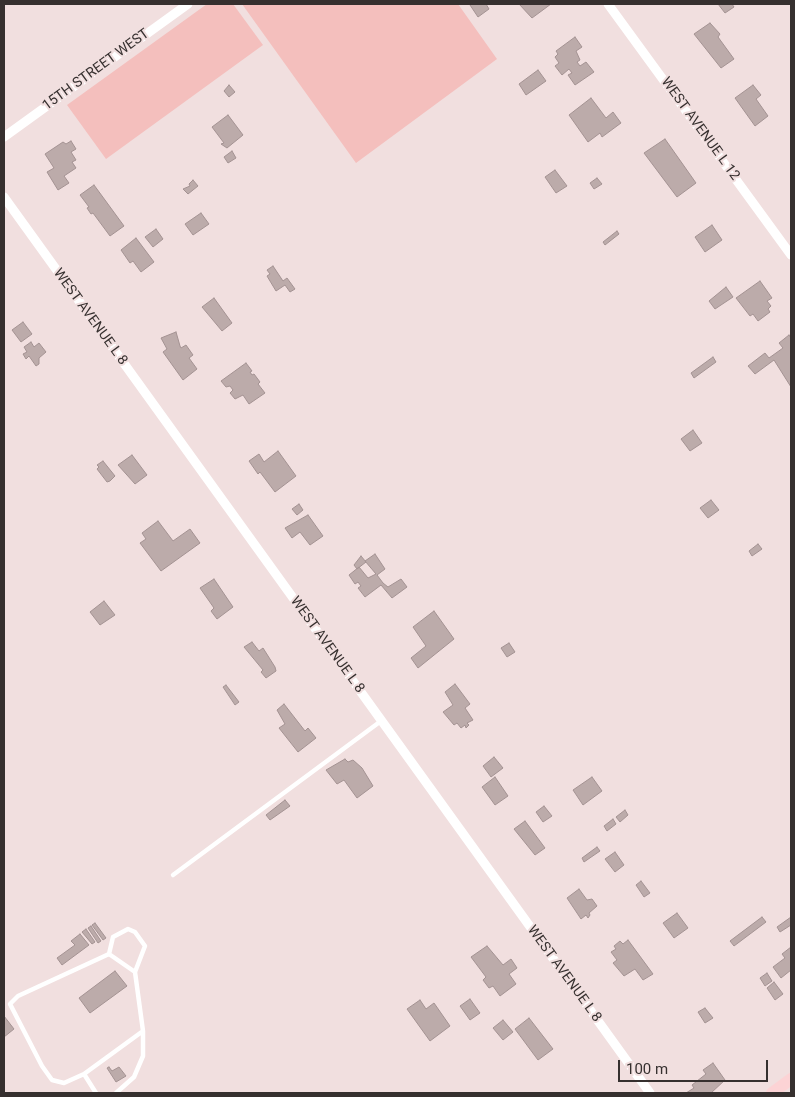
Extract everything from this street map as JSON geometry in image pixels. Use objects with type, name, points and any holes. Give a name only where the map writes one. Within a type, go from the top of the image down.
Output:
[{"type":"main road","points":[[772,1093],[791,1079]]},
{"type":"street","name":"15TH STREET WEST","points":[[4,137],[188,4]]},
{"type":"street","name":"WEST AVENUE L 12","points":[[608,4],[791,255]]},
{"type":"street","name":"WEST AVENUE L 8","points":[[4,198],[650,1093]]},
{"type":"lane","points":[[173,875],[381,721]]},
{"type":"lane","points":[[109,954],[113,937],[119,932],[128,929],[135,932],[145,946],[135,972],[144,1031],[143,1056],[134,1077],[116,1093]]},
{"type":"lane","points":[[109,954],[135,972]]},
{"type":"lane","points":[[109,954],[37,985],[18,996],[10,1004],[42,1066],[52,1080],[64,1083],[84,1074],[144,1031]]},
{"type":"lane","points":[[84,1074],[96,1093]]},
{"type":"shaded area","points":[[207,4],[233,4],[263,45],[106,159],[67,105]]},
{"type":"shaded area","points":[[242,4],[458,4],[497,59],[356,163]]},
{"type":"building","points":[[486,4],[489,9],[478,17],[470,5]]},
{"type":"building","points":[[519,4],[551,4],[532,18]]},
{"type":"building","points":[[718,4],[732,4],[734,7],[725,13]]},
{"type":"building","points":[[710,23],[720,34],[718,37],[734,59],[721,68],[694,34]]},
{"type":"building","points":[[575,37],[582,47],[576,51],[580,60],[577,62],[580,66],[586,62],[594,72],[575,85],[568,75],[572,73],[569,69],[562,75],[555,66],[559,63],[555,57],[558,54],[556,51]]},
{"type":"building","points":[[538,70],[546,81],[526,95],[519,84]]},
{"type":"building","points":[[229,85],[235,92],[229,97],[224,91]]},
{"type":"building","points":[[753,85],[761,95],[756,99],[768,116],[755,126],[735,98]]},
{"type":"building","points":[[591,98],[606,118],[613,112],[621,123],[602,137],[600,133],[588,142],[569,115]]},
{"type":"building","points":[[228,115],[243,135],[227,148],[221,144],[224,143],[212,127]]},
{"type":"building","points":[[665,139],[696,183],[677,197],[644,153]]},
{"type":"building","points":[[71,141],[76,149],[71,152],[76,160],[72,162],[76,168],[64,176],[69,183],[58,190],[47,172],[54,168],[45,154],[63,142],[66,144]]},
{"type":"building","points":[[232,151],[236,158],[228,163],[224,157]]},
{"type":"building","points":[[555,170],[567,186],[556,193],[545,177]]},
{"type":"building","points":[[597,178],[602,184],[594,189],[590,183]]},
{"type":"building","points":[[193,180],[198,186],[188,194],[183,189],[190,186],[189,184]]},
{"type":"building","points":[[94,185],[124,226],[110,236],[93,213],[91,214],[87,208],[89,207],[80,195]]},
{"type":"building","points":[[201,213],[209,224],[193,235],[185,224]]},
{"type":"building","points":[[712,225],[722,240],[705,252],[695,237]]},
{"type":"building","points":[[156,229],[163,239],[153,247],[145,237]]},
{"type":"building","points":[[617,231],[619,234],[605,245],[603,242]]},
{"type":"building","points":[[136,238],[154,262],[141,272],[133,261],[130,263],[121,250]]},
{"type":"building","points":[[273,266],[283,281],[287,278],[295,289],[290,292],[285,285],[276,291],[267,276],[270,274],[267,270]]},
{"type":"building","points":[[760,281],[772,298],[767,301],[771,306],[768,309],[770,312],[758,321],[753,314],[750,316],[736,298]]},
{"type":"building","points":[[726,287],[733,297],[715,309],[709,301]]},
{"type":"building","points":[[214,298],[232,323],[222,331],[202,307]]},
{"type":"building","points":[[23,322],[32,334],[21,342],[12,330]]},
{"type":"building","points":[[176,332],[181,348],[186,345],[193,355],[189,358],[197,369],[183,380],[163,352],[167,349],[161,338]]},
{"type":"building","points":[[789,335],[791,338],[791,387],[774,360],[755,374],[748,366],[765,353],[769,358],[783,348],[779,343]]},
{"type":"building","points":[[31,342],[34,347],[39,343],[46,352],[39,358],[39,364],[36,366],[29,356],[26,359],[23,354],[27,352],[24,347]]},
{"type":"building","points":[[713,357],[716,362],[694,378],[691,373]]},
{"type":"building","points":[[246,363],[252,371],[250,372],[252,375],[254,374],[260,382],[258,384],[265,393],[249,404],[243,395],[235,399],[230,393],[233,390],[230,386],[226,387],[221,381]]},
{"type":"building","points":[[693,430],[702,443],[690,451],[681,439]]},
{"type":"building","points":[[278,451],[296,476],[275,492],[249,461],[259,454],[264,462]]},
{"type":"building","points":[[132,455],[147,475],[135,484],[118,465]]},
{"type":"building","points":[[103,461],[115,476],[107,482],[97,469],[99,467],[97,465]]},
{"type":"building","points":[[711,500],[719,510],[708,518],[700,508]]},
{"type":"building","points":[[299,504],[303,510],[297,515],[292,509]]},
{"type":"building","points":[[308,515],[323,536],[310,545],[300,532],[292,538],[285,528]]},
{"type":"building","points":[[158,521],[173,541],[190,529],[200,543],[161,571],[140,543],[146,539],[142,533]]},
{"type":"building","points":[[758,544],[762,549],[752,556],[749,551]]},
{"type":"building","points":[[375,554],[385,569],[377,575],[383,583],[388,587],[401,579],[407,587],[392,598],[381,585],[365,597],[358,588],[361,586],[358,582],[355,584],[349,575],[359,567],[368,578],[376,574],[365,561]]},
{"type":"building","points":[[361,556],[366,562],[357,569],[354,565]]},
{"type":"building","points":[[214,579],[233,607],[217,619],[211,611],[214,608],[200,588]]},
{"type":"building","points":[[104,601],[115,615],[100,625],[90,612]]},
{"type":"building","points":[[434,611],[454,639],[418,668],[411,658],[426,646],[413,627]]},
{"type":"building","points":[[252,642],[259,651],[263,648],[275,667],[276,671],[266,678],[261,672],[263,670],[244,647]]},
{"type":"building","points":[[509,643],[515,652],[507,657],[501,648]]},
{"type":"building","points":[[455,684],[470,704],[465,708],[473,720],[467,723],[469,725],[466,728],[465,725],[461,728],[457,723],[454,725],[443,712],[453,705],[445,692]]},
{"type":"building","points":[[226,685],[239,702],[235,705],[223,687]]},
{"type":"building","points":[[284,704],[305,731],[308,728],[316,738],[298,752],[279,728],[285,724],[277,710]]},
{"type":"building","points":[[494,757],[503,768],[491,777],[483,766]]},
{"type":"building","points":[[345,759],[348,762],[353,760],[362,768],[373,786],[357,798],[344,780],[337,784],[326,770]]},
{"type":"building","points":[[495,777],[508,796],[495,805],[482,787]]},
{"type":"building","points":[[592,777],[602,791],[583,805],[573,790]]},
{"type":"building","points":[[285,800],[290,806],[270,820],[266,815]]},
{"type":"building","points":[[544,806],[552,816],[543,822],[536,812]]},
{"type":"building","points":[[625,810],[628,815],[620,822],[616,817]]},
{"type":"building","points":[[613,819],[616,824],[607,831],[604,826]]},
{"type":"building","points":[[525,821],[545,848],[535,855],[514,829]]},
{"type":"building","points":[[597,847],[600,851],[584,862],[582,858]]},
{"type":"building","points":[[615,852],[624,865],[615,872],[605,859]]},
{"type":"building","points":[[641,881],[650,893],[644,897],[636,885]]},
{"type":"building","points":[[579,889],[587,900],[592,899],[597,906],[589,913],[588,918],[586,915],[581,919],[567,898]]},
{"type":"building","points":[[677,913],[688,928],[674,938],[663,923]]},
{"type":"building","points":[[762,917],[766,922],[734,946],[730,941]]},
{"type":"building","points":[[791,917],[791,925],[780,932],[777,927]]},
{"type":"building","points":[[95,923],[106,938],[103,940],[92,925]]},
{"type":"building","points":[[91,926],[101,941],[98,943],[88,928]]},
{"type":"building","points":[[86,929],[95,942],[92,944],[82,932]]},
{"type":"building","points":[[80,934],[89,945],[62,965],[57,958],[75,945],[71,941]]},
{"type":"building","points":[[628,940],[653,974],[643,980],[635,969],[624,976],[613,963],[617,960],[611,952],[616,949],[614,946],[620,941],[623,944]]},
{"type":"building","points":[[487,946],[503,965],[511,959],[517,968],[509,974],[516,984],[500,996],[493,986],[489,988],[483,980],[486,977],[471,957]]},
{"type":"building","points":[[791,947],[791,970],[781,978],[773,967],[785,958],[782,954]]},
{"type":"building","points":[[115,971],[127,986],[90,1013],[79,998]]},
{"type":"building","points":[[767,973],[772,981],[765,986],[760,978]]},
{"type":"building","points":[[774,982],[783,994],[775,1000],[767,988]]},
{"type":"building","points":[[470,999],[480,1013],[470,1020],[460,1006]]},
{"type":"building","points":[[420,1000],[426,1009],[434,1003],[450,1026],[430,1041],[407,1009]]},
{"type":"building","points":[[705,1008],[713,1018],[705,1023],[698,1012]]},
{"type":"building","points":[[4,1016],[14,1029],[4,1037]]},
{"type":"building","points":[[529,1018],[553,1049],[538,1060],[515,1029]]},
{"type":"building","points":[[503,1020],[513,1032],[503,1040],[493,1028]]},
{"type":"building","points":[[713,1063],[725,1080],[711,1093],[686,1093],[694,1088],[692,1085],[706,1074],[703,1070]]},
{"type":"building","points":[[109,1067],[112,1071],[119,1067],[126,1076],[116,1082],[107,1068]]}]
